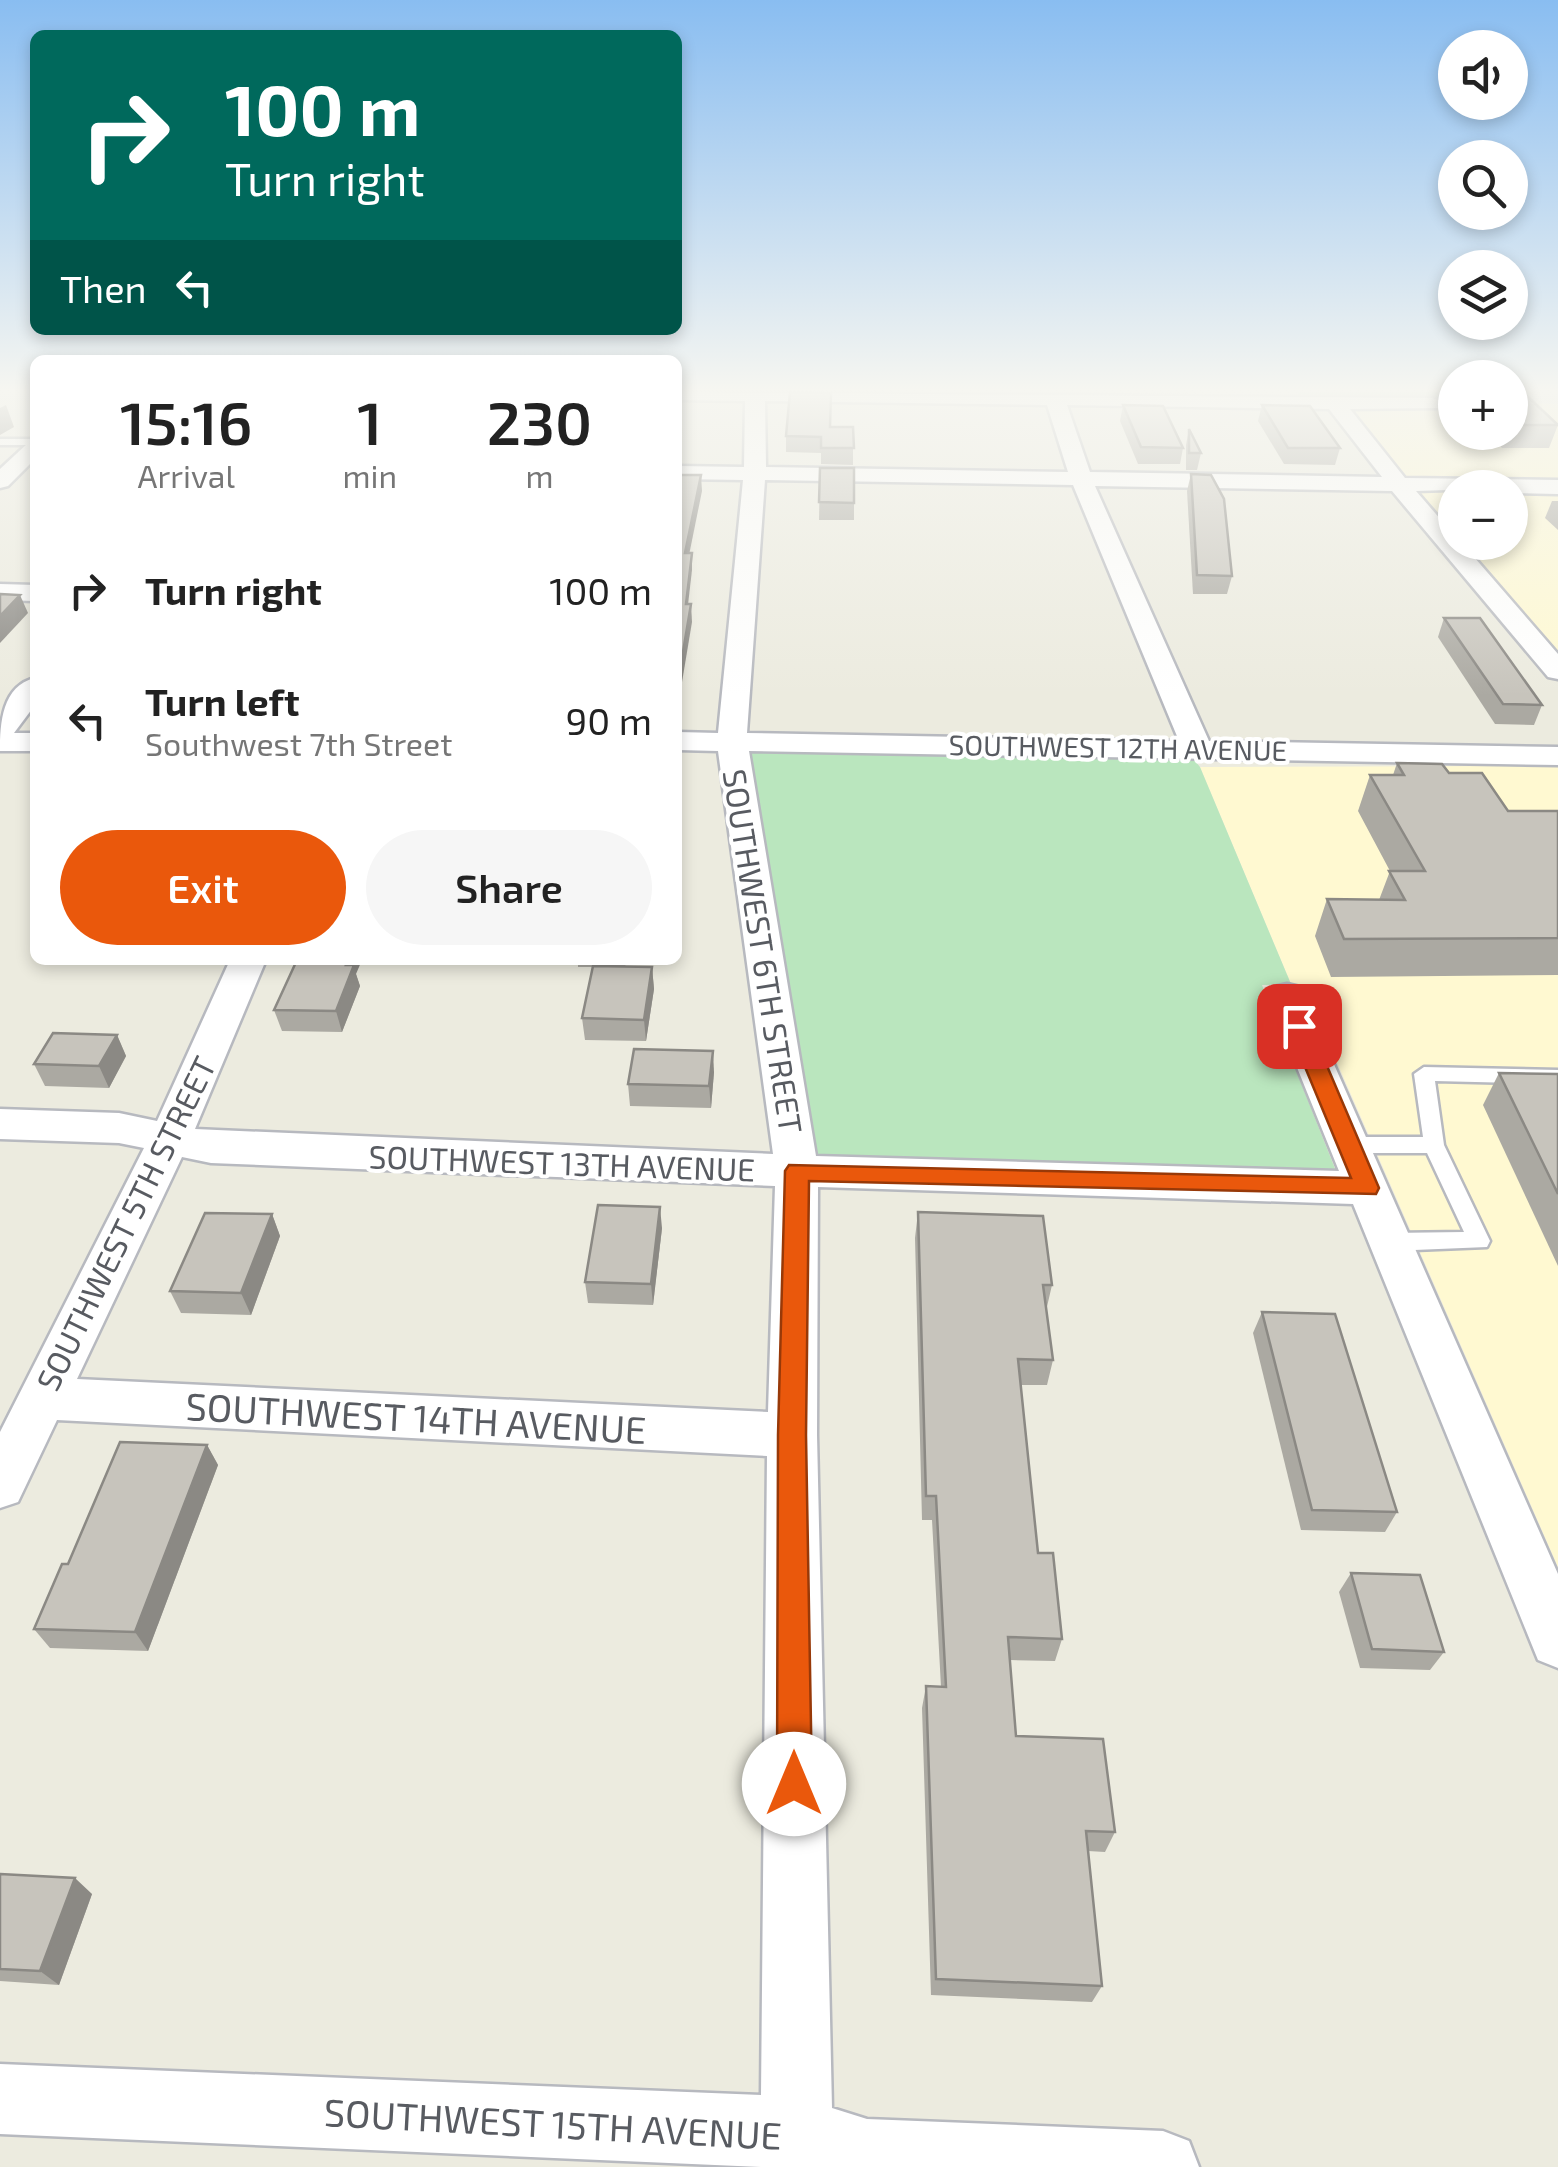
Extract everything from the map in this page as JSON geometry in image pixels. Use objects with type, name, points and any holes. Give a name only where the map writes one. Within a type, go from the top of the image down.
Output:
[{"type":"street","name":"SOUTHWEST 6TH STREET","points":[[753,493],[732,741],[797,1171],[792,1435],[797,2149]]},
{"type":"street","points":[[1087,493],[1197,748]]},
{"type":"street","points":[[1406,493],[1558,670]]},
{"type":"street","points":[[0,592],[30,593]]},
{"type":"street","points":[[0,731],[30,692]]},
{"type":"street","name":"SOUTHWEST 12TH AVENUE","points":[[682,741],[1197,748],[1554,761]]},
{"type":"street","points":[[0,742],[30,742]]},
{"type":"street","name":"SOUTHWEST 5TH STREET","points":[[0,1485],[170,1138],[246,965]]},
{"type":"street","points":[[1287,996],[1558,1640]]},
{"type":"street","name":"SOUTHWEST 13TH AVENUE","points":[[0,1124],[119,1128],[211,1148],[1367,1188]]},
{"type":"street","name":"SOUTHWEST 14TH AVENUE","points":[[41,1398],[792,1435]]},
{"type":"street","name":"SOUTHWEST 15TH AVENUE","points":[[0,2099],[867,2154],[1163,2167]]},
{"type":"lane","points":[[1390,1242],[1478,1241],[1434,1146],[1424,1074],[1558,1077]]},
{"type":"lane","points":[[1349,1145],[1434,1146]]},
{"type":"shaded area","points":[[1418,493],[1438,493],[1438,517]]},
{"type":"shaded area","points":[[1528,493],[1558,493],[1558,653],[1476,560],[1528,560]]},
{"type":"shaded area","points":[[1558,766],[1558,1567],[1303,985],[1291,984],[1200,767]]},
{"type":"green space","points":[[750,749],[1190,755],[1200,767],[1291,984],[1262,985],[1336,1171],[818,1157]]},
{"type":"building","points":[[682,493],[697,493],[685,553],[692,553],[686,604],[691,604],[682,658]]},
{"type":"building","points":[[819,493],[854,493],[854,503],[819,502]]},
{"type":"building","points":[[1192,493],[1221,493],[1232,576],[1197,575]]},
{"type":"building","points":[[0,594],[20,595],[0,616]]},
{"type":"building","points":[[1444,618],[1480,618],[1542,705],[1503,704]]},
{"type":"building","points":[[1397,763],[1442,764],[1449,773],[1482,773],[1508,811],[1558,811],[1558,938],[1344,939],[1327,899],[1405,900],[1389,871],[1425,871],[1370,775],[1404,775]]},
{"type":"building","points":[[295,965],[354,965],[336,1011],[274,1010]]},
{"type":"building","points":[[593,966],[652,967],[644,1020],[582,1018]]},
{"type":"building","points":[[53,1033],[117,1035],[99,1066],[34,1064]]},
{"type":"building","points":[[634,1049],[713,1051],[709,1086],[628,1084]]},
{"type":"building","points":[[1499,1073],[1558,1074],[1558,1194]]},
{"type":"building","points":[[598,1205],[660,1207],[651,1284],[585,1282]]},
{"type":"building","points":[[918,1212],[1043,1216],[1052,1285],[1043,1285],[1053,1360],[1018,1359],[1038,1553],[1053,1553],[1062,1639],[1008,1637],[1016,1736],[1103,1739],[1115,1832],[1086,1831],[1102,1986],[936,1979],[926,1686],[946,1687],[936,1496],[926,1496]]},
{"type":"building","points":[[205,1213],[272,1214],[241,1293],[170,1291]]},
{"type":"building","points":[[1262,1312],[1335,1314],[1397,1512],[1312,1510]]},
{"type":"building","points":[[120,1442],[207,1445],[135,1632],[34,1629],[62,1564],[68,1564]]},
{"type":"building","points":[[1351,1573],[1420,1575],[1444,1652],[1372,1649]]},
{"type":"building","points":[[0,1874],[75,1878],[40,1971],[0,1969]]},
{"type":"route","points":[[794,1784],[792,1435],[797,1171],[1367,1188],[1299,1026]]}]
